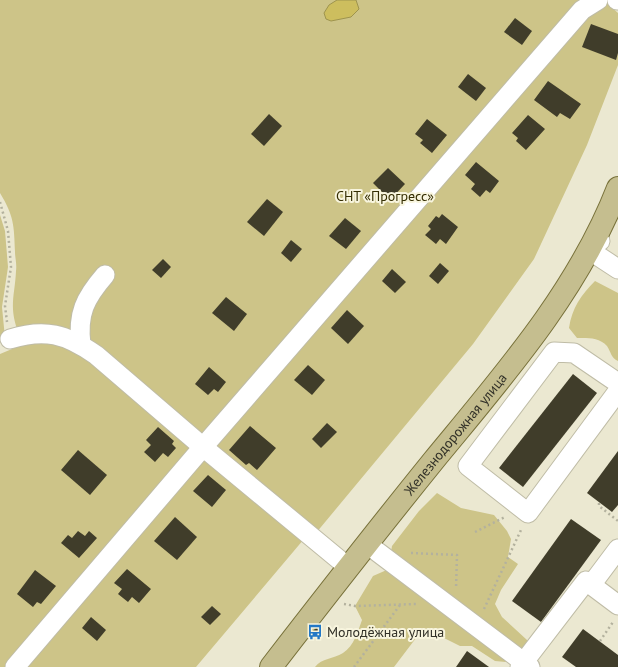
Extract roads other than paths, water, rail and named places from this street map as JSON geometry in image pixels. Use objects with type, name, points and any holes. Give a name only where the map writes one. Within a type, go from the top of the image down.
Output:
[{"type":"main road","name":"Железнодорожная улица","points":[[271,667],[348,567],[520,355],[568,286],[589,250],[618,188]]},
{"type":"street","points":[[15,667],[203,447],[582,10],[598,0]]},
{"type":"street","points":[[618,213],[606,235],[589,250],[618,269]]},
{"type":"street","points":[[81,345],[80,314],[94,287],[105,275]]},
{"type":"street","points":[[10,339],[29,333],[62,336],[81,345],[96,355],[203,447],[348,567]]},
{"type":"street","points":[[618,383],[574,353],[554,352],[468,466],[526,511],[618,392]]},
{"type":"street","points":[[367,544],[525,665],[586,581],[618,605]]},
{"type":"street","points":[[591,585],[618,549]]},
{"type":"place","name":"Молодёжная улица","points":[[315,632]]},
{"type":"park label","name":"СНТ «Прогресс»","points":[[385,196]]}]
